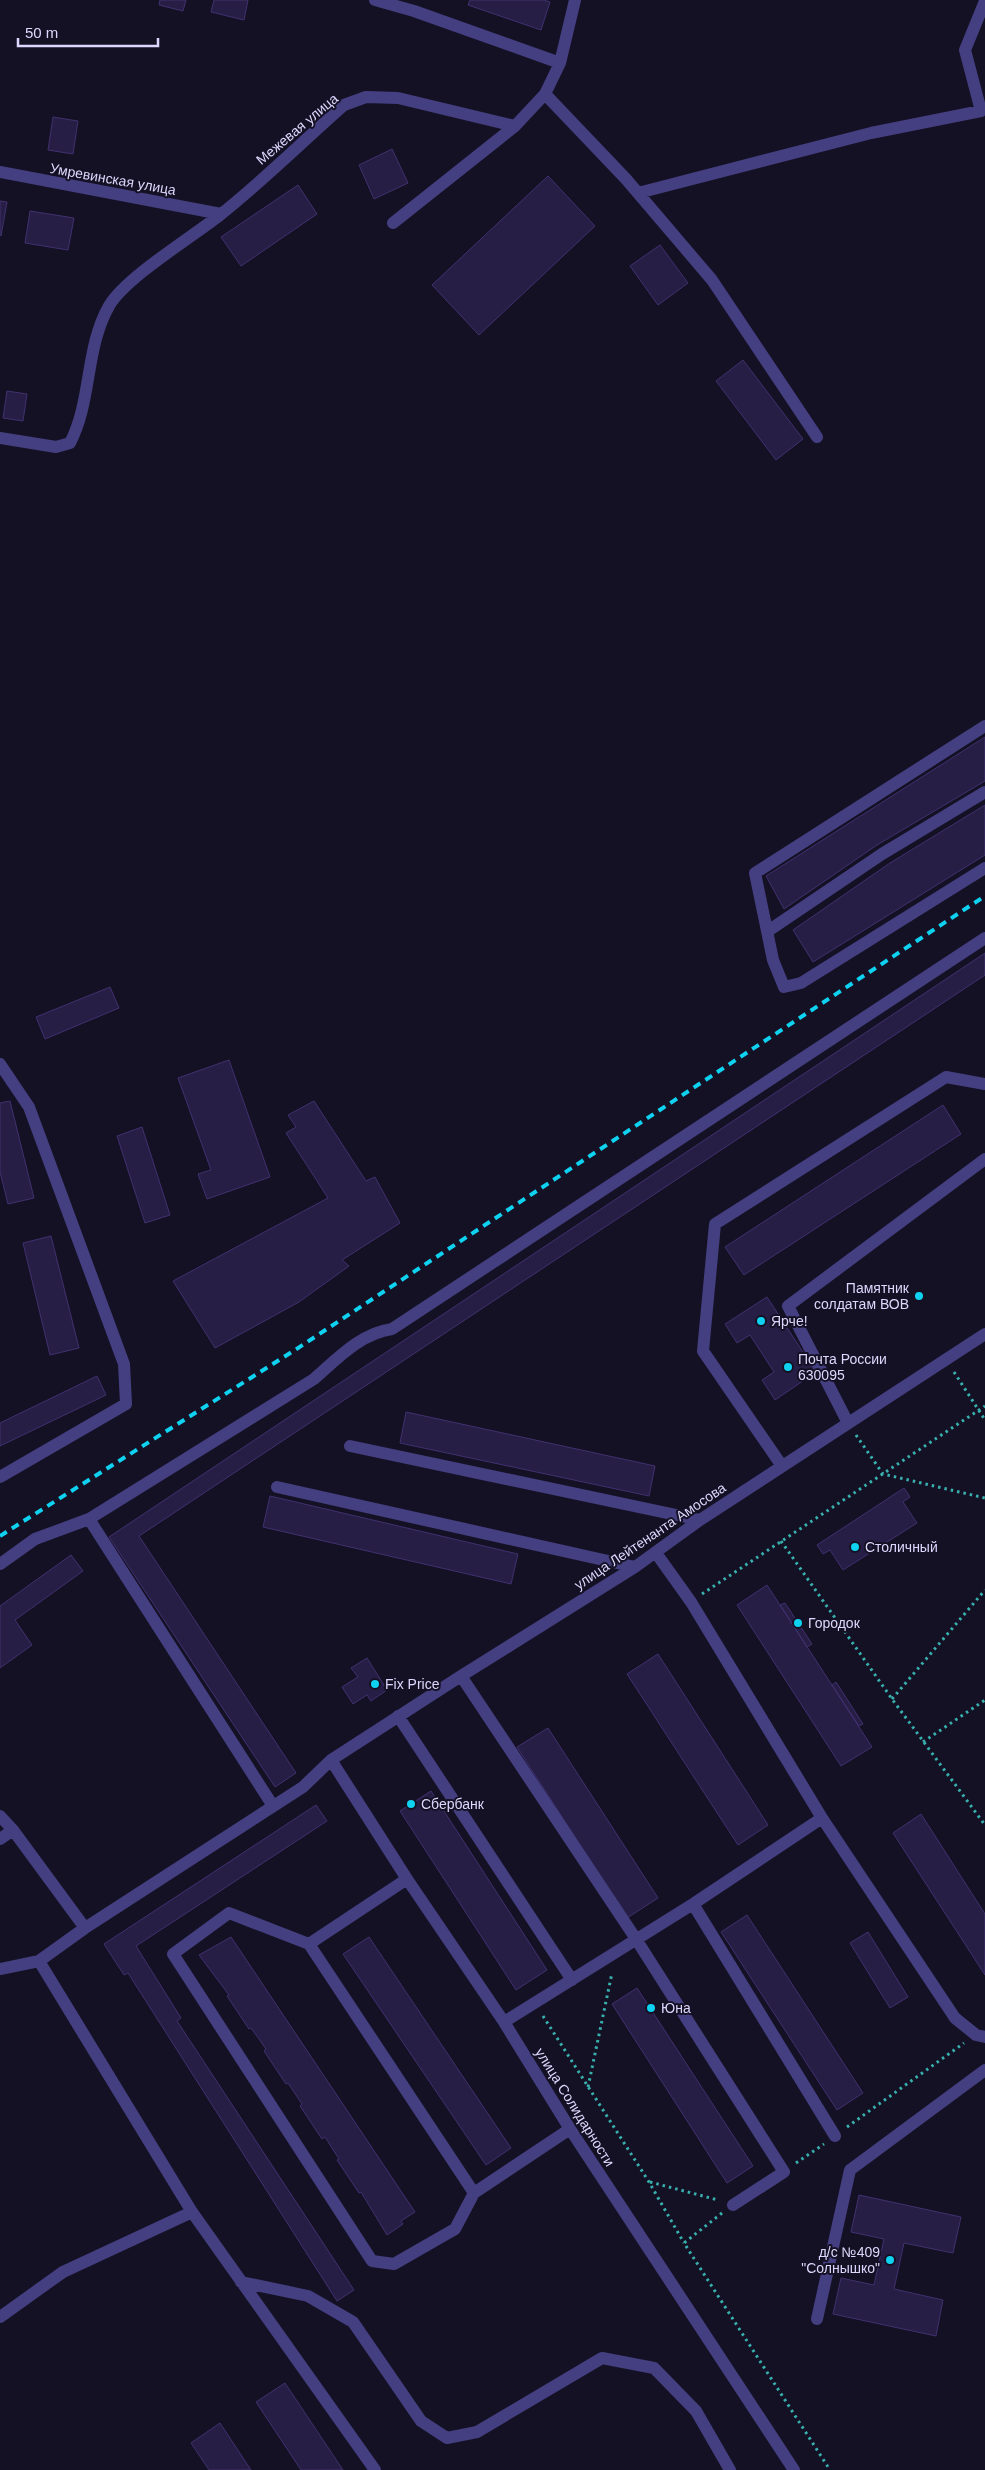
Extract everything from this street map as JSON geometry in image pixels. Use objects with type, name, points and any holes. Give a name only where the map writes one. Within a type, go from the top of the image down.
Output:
[{"type":"street","points":[[375,0],[415,6],[560,63]]},
{"type":"street","points":[[393,223],[515,126],[544,94],[560,63],[575,0]]},
{"type":"street","points":[[638,193],[871,133],[981,111],[965,50],[985,1]]},
{"type":"street","points":[[544,94],[638,193],[712,280],[817,437]]},
{"type":"street","name":"Межевая улица","points":[[0,438],[56,447],[70,444],[78,427],[97,336],[109,305],[130,282],[222,214],[344,105],[366,97],[398,98],[515,126]]},
{"type":"street","name":"Умревинская улица","points":[[0,172],[222,214]]},
{"type":"street","points":[[985,726],[755,872],[773,960],[784,987],[802,983],[985,868]]},
{"type":"street","points":[[768,931],[882,854],[985,792]]},
{"type":"street","points":[[0,1564],[35,1539],[89,1519],[314,1379],[375,1331],[392,1329],[985,938]]},
{"type":"street","points":[[0,1064],[29,1107],[124,1364],[126,1404],[0,1477]]},
{"type":"street","points":[[782,1466],[702,1351],[715,1224],[946,1076],[985,1084]]},
{"type":"street","points":[[848,1423],[788,1306],[985,1159]]},
{"type":"street","name":"улица Лейтенанта Амосова","points":[[39,1961],[85,1928],[303,1787],[331,1760],[635,1567],[700,1520],[985,1334]]},
{"type":"street","points":[[350,1446],[700,1520]]},
{"type":"street","points":[[277,1487],[635,1567]]},
{"type":"street","points":[[89,1519],[273,1806]]},
{"type":"street","points":[[656,1553],[692,1602],[822,1818],[955,2018],[981,2036]]},
{"type":"street","points":[[461,1676],[636,1939],[784,2172],[733,2204]]},
{"type":"street","points":[[398,1716],[572,1980]]},
{"type":"street","name":"улица Солидарности","points":[[331,1760],[407,1879],[504,2022],[570,2129],[794,2470]]},
{"type":"street","points":[[0,1816],[13,1830],[85,1928]]},
{"type":"street","points":[[504,2022],[694,1904],[822,1818]]},
{"type":"street","points":[[0,1839],[13,1830]]},
{"type":"street","points":[[309,1944],[407,1879]]},
{"type":"street","points":[[694,1904],[835,2136]]},
{"type":"street","points":[[474,2193],[309,1944],[229,1913],[173,1954],[372,2261],[394,2264],[455,2229],[474,2193],[570,2129]]},
{"type":"street","points":[[0,1969],[39,1961],[192,2212],[374,2470]]},
{"type":"street","points":[[817,2320],[850,2170],[985,2070]]},
{"type":"street","points":[[0,2317],[63,2272],[192,2212]]},
{"type":"street","points":[[241,2282],[308,2296],[353,2322],[421,2420],[447,2438],[477,2432],[602,2358],[654,2368],[696,2411],[730,2470]]},
{"type":"path","points":[[946,1359],[985,1420]]},
{"type":"path","points":[[692,1602],[985,1406]]},
{"type":"path","points":[[848,1423],[883,1474],[985,1498]]},
{"type":"path","points":[[781,1541],[892,1699],[985,1825]]},
{"type":"path","points":[[892,1699],[985,1590]]},
{"type":"path","points":[[923,1742],[985,1700]]},
{"type":"path","points":[[587,2088],[617,1951]]},
{"type":"path","points":[[535,2003],[587,2088],[649,2182],[684,2243],[830,2470]]},
{"type":"path","points":[[784,2172],[981,2036]]},
{"type":"path","points":[[649,2182],[733,2204]]},
{"type":"path","points":[[684,2243],[733,2204]]},
{"type":"building","points":[[160,0],[186,0],[183,11],[159,5]]},
{"type":"building","points":[[214,0],[248,0],[244,20],[211,12]]},
{"type":"building","points":[[470,0],[544,0],[550,2],[541,30],[468,5]]},
{"type":"building","points":[[53,117],[78,121],[73,154],[48,150]]},
{"type":"building","points":[[392,149],[408,183],[374,199],[359,165]]},
{"type":"building","points":[[548,176],[595,226],[479,335],[432,285]]},
{"type":"building","points":[[298,185],[317,214],[241,266],[221,237]]},
{"type":"building","points":[[0,201],[7,202],[1,236],[0,235]]},
{"type":"building","points":[[30,211],[74,218],[68,250],[25,243]]},
{"type":"building","points":[[660,245],[688,283],[658,305],[630,266]]},
{"type":"building","points":[[743,360],[803,439],[776,460],[716,381]]},
{"type":"building","points":[[7,391],[27,394],[23,421],[3,418]]},
{"type":"building","points":[[985,737],[985,781],[877,845],[784,909],[766,876]]},
{"type":"building","points":[[985,805],[985,855],[813,962],[793,930],[890,863]]},
{"type":"building","points":[[985,953],[985,975],[139,1536],[296,1773],[275,1787],[109,1537]]},
{"type":"building","points":[[110,987],[119,1008],[45,1039],[36,1017]]},
{"type":"building","points":[[229,1060],[270,1177],[207,1199],[198,1174],[211,1170],[178,1078]]},
{"type":"building","points":[[10,1101],[34,1198],[8,1204],[0,1172],[0,1103]]},
{"type":"building","points":[[314,1101],[366,1181],[375,1177],[400,1223],[342,1260],[349,1266],[299,1302],[215,1348],[173,1281],[328,1198],[286,1133],[296,1127],[288,1115]]},
{"type":"building","points":[[943,1105],[961,1134],[744,1275],[725,1247]]},
{"type":"building","points":[[142,1127],[170,1215],[145,1223],[117,1136]]},
{"type":"building","points":[[51,1236],[79,1348],[50,1355],[23,1243]]},
{"type":"building","points":[[767,1297],[816,1372],[775,1400],[762,1380],[774,1372],[750,1335],[737,1343],[725,1324]]},
{"type":"building","points":[[97,1376],[106,1395],[0,1446],[0,1423]]},
{"type":"building","points":[[406,1412],[655,1466],[649,1496],[400,1443]]},
{"type":"building","points":[[904,1488],[910,1497],[903,1502],[917,1523],[843,1570],[830,1550],[823,1554],[817,1545]]},
{"type":"building","points":[[270,1496],[518,1554],[511,1584],[263,1527]]},
{"type":"building","points":[[71,1555],[83,1571],[15,1620],[32,1645],[0,1668],[0,1606]]},
{"type":"building","points":[[767,1585],[872,1747],[841,1766],[737,1605]]},
{"type":"building","points":[[785,1603],[812,1644],[807,1647],[780,1605]]},
{"type":"building","points":[[658,1654],[768,1825],[738,1845],[627,1674]]},
{"type":"building","points":[[367,1658],[387,1690],[371,1701],[367,1695],[353,1704],[342,1687],[358,1677],[351,1668]]},
{"type":"building","points":[[836,1682],[863,1724],[859,1726],[832,1685]]},
{"type":"building","points":[[548,1728],[658,1898],[627,1918],[517,1747]]},
{"type":"building","points":[[431,1791],[547,1970],[516,1990],[400,1811]]},
{"type":"building","points":[[316,1805],[327,1821],[136,1946],[181,2018],[177,2021],[354,2290],[337,2301],[128,1973],[124,1975],[104,1944]]},
{"type":"building","points":[[921,1814],[985,1914],[985,1975],[893,1833]]},
{"type":"building","points":[[747,1915],[863,2093],[837,2110],[721,1932]]},
{"type":"building","points":[[868,1932],[908,1997],[890,2008],[850,1943]]},
{"type":"building","points":[[231,1937],[415,2212],[401,2221],[403,2224],[387,2235],[361,2192],[359,2193],[337,2160],[339,2159],[325,2137],[322,2139],[300,2106],[302,2104],[264,2051],[266,2049],[251,2028],[249,2029],[227,1996],[229,1995],[199,1955]]},
{"type":"building","points":[[369,1937],[511,2148],[486,2165],[343,1954]]},
{"type":"building","points":[[637,1988],[753,2166],[727,2183],[612,2004]]},
{"type":"building","name":"д/с №409 \"Солнышко\"","points":[[859,2195],[961,2217],[953,2253],[904,2243],[894,2289],[943,2300],[936,2336],[833,2314],[841,2278],[874,2285],[884,2239],[851,2232]]},
{"type":"building","points":[[285,2383],[343,2470],[301,2470],[256,2402]]},
{"type":"building","points":[[220,2423],[251,2470],[209,2470],[191,2443]]},
{"type":"railway","points":[[0,1536],[295,1350],[985,896]]},
{"type":"place","name":"Памятник солдатам ВОВ","points":[[919,1296]]},
{"type":"place","name":"Ярче!","points":[[761,1321]]},
{"type":"place","name":"Почта России 630095","points":[[788,1367]]},
{"type":"place","name":"Столичный","points":[[855,1547]]},
{"type":"place","name":"Городок","points":[[798,1623]]},
{"type":"place","name":"Fix Price","points":[[375,1684]]},
{"type":"place","name":"Сбербанк","points":[[411,1804]]},
{"type":"place","name":"Юна","points":[[651,2008]]},
{"type":"place","name":"д/с №409 \"Солнышко\"","points":[[890,2260]]}]
